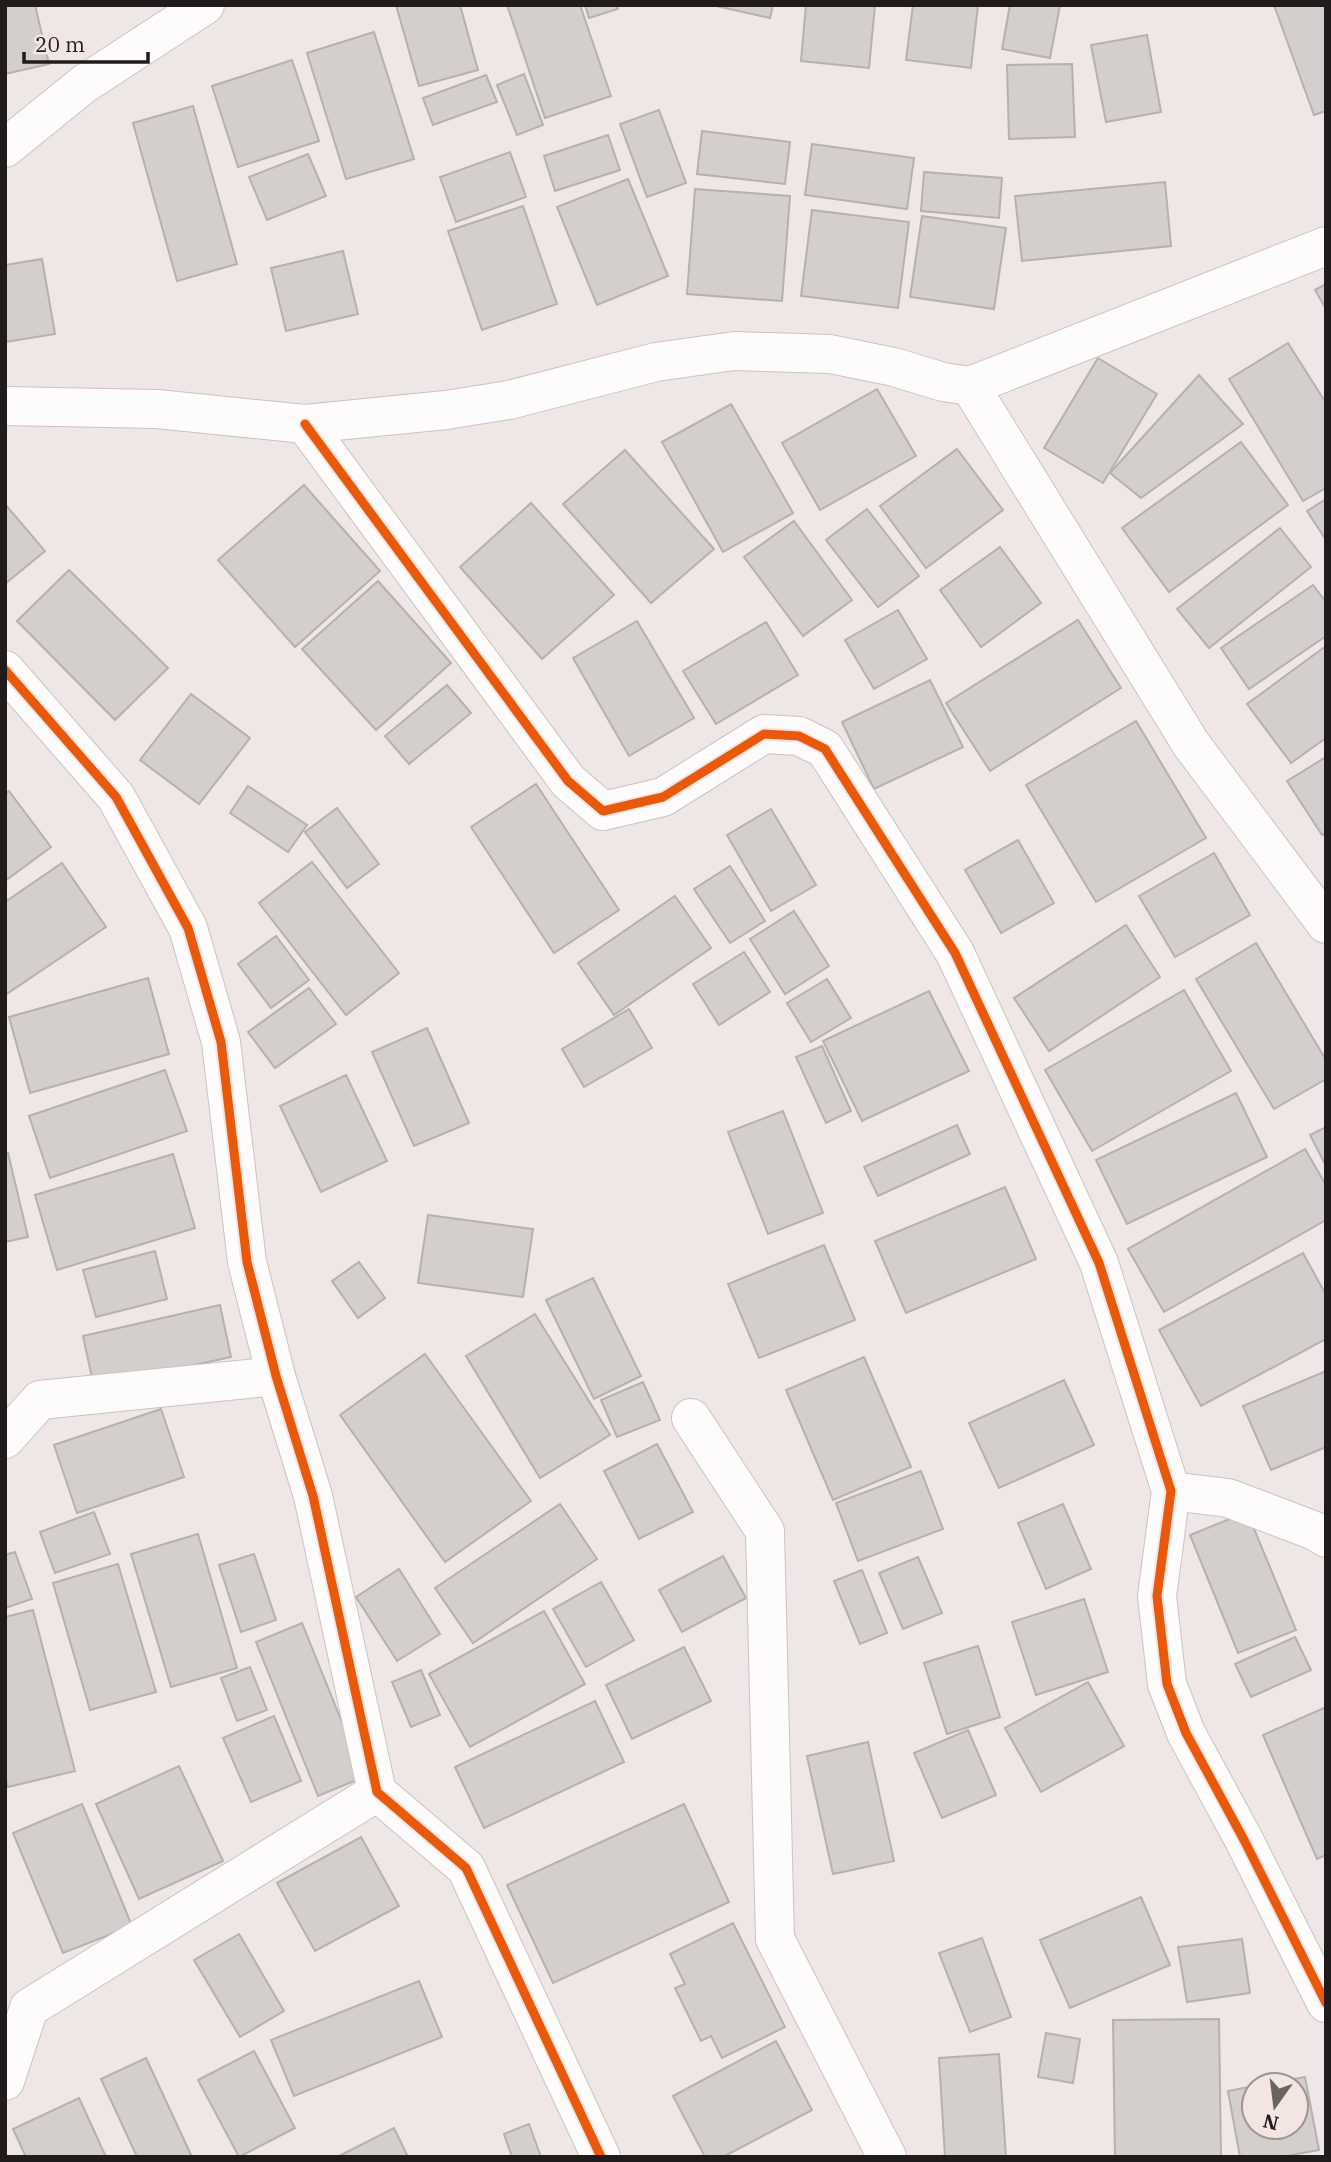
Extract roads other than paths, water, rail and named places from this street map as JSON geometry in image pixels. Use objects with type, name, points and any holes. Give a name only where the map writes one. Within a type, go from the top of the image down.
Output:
[{"type":"street","points":[[5,148],[84,84],[205,5]]},
{"type":"street","points":[[5,406],[157,409],[305,424],[446,410],[509,400],[656,362],[734,351],[830,354],[894,367],[943,382],[970,386],[1326,246]]},
{"type":"street","points":[[970,386],[1191,744],[1326,925]]},
{"type":"street","points":[[305,424],[568,781],[603,811],[663,797],[764,734],[799,736],[825,749],[955,953],[1100,1263],[1171,1491],[1157,1596],[1167,1684],[1186,1733],[1244,1840],[1326,2003]]},
{"type":"street","points":[[5,670],[116,797],[188,928],[221,1042],[247,1262],[276,1376],[313,1496],[377,1792],[466,1868],[601,2157]]},
{"type":"street","points":[[5,1439],[40,1400],[276,1376]]},
{"type":"street","points":[[691,1418],[765,1531],[775,1939],[887,2157]]},
{"type":"street","points":[[1171,1491],[1228,1498],[1315,1531],[1326,1538]]},
{"type":"street","points":[[5,2081],[29,2008],[377,1792]]}]
